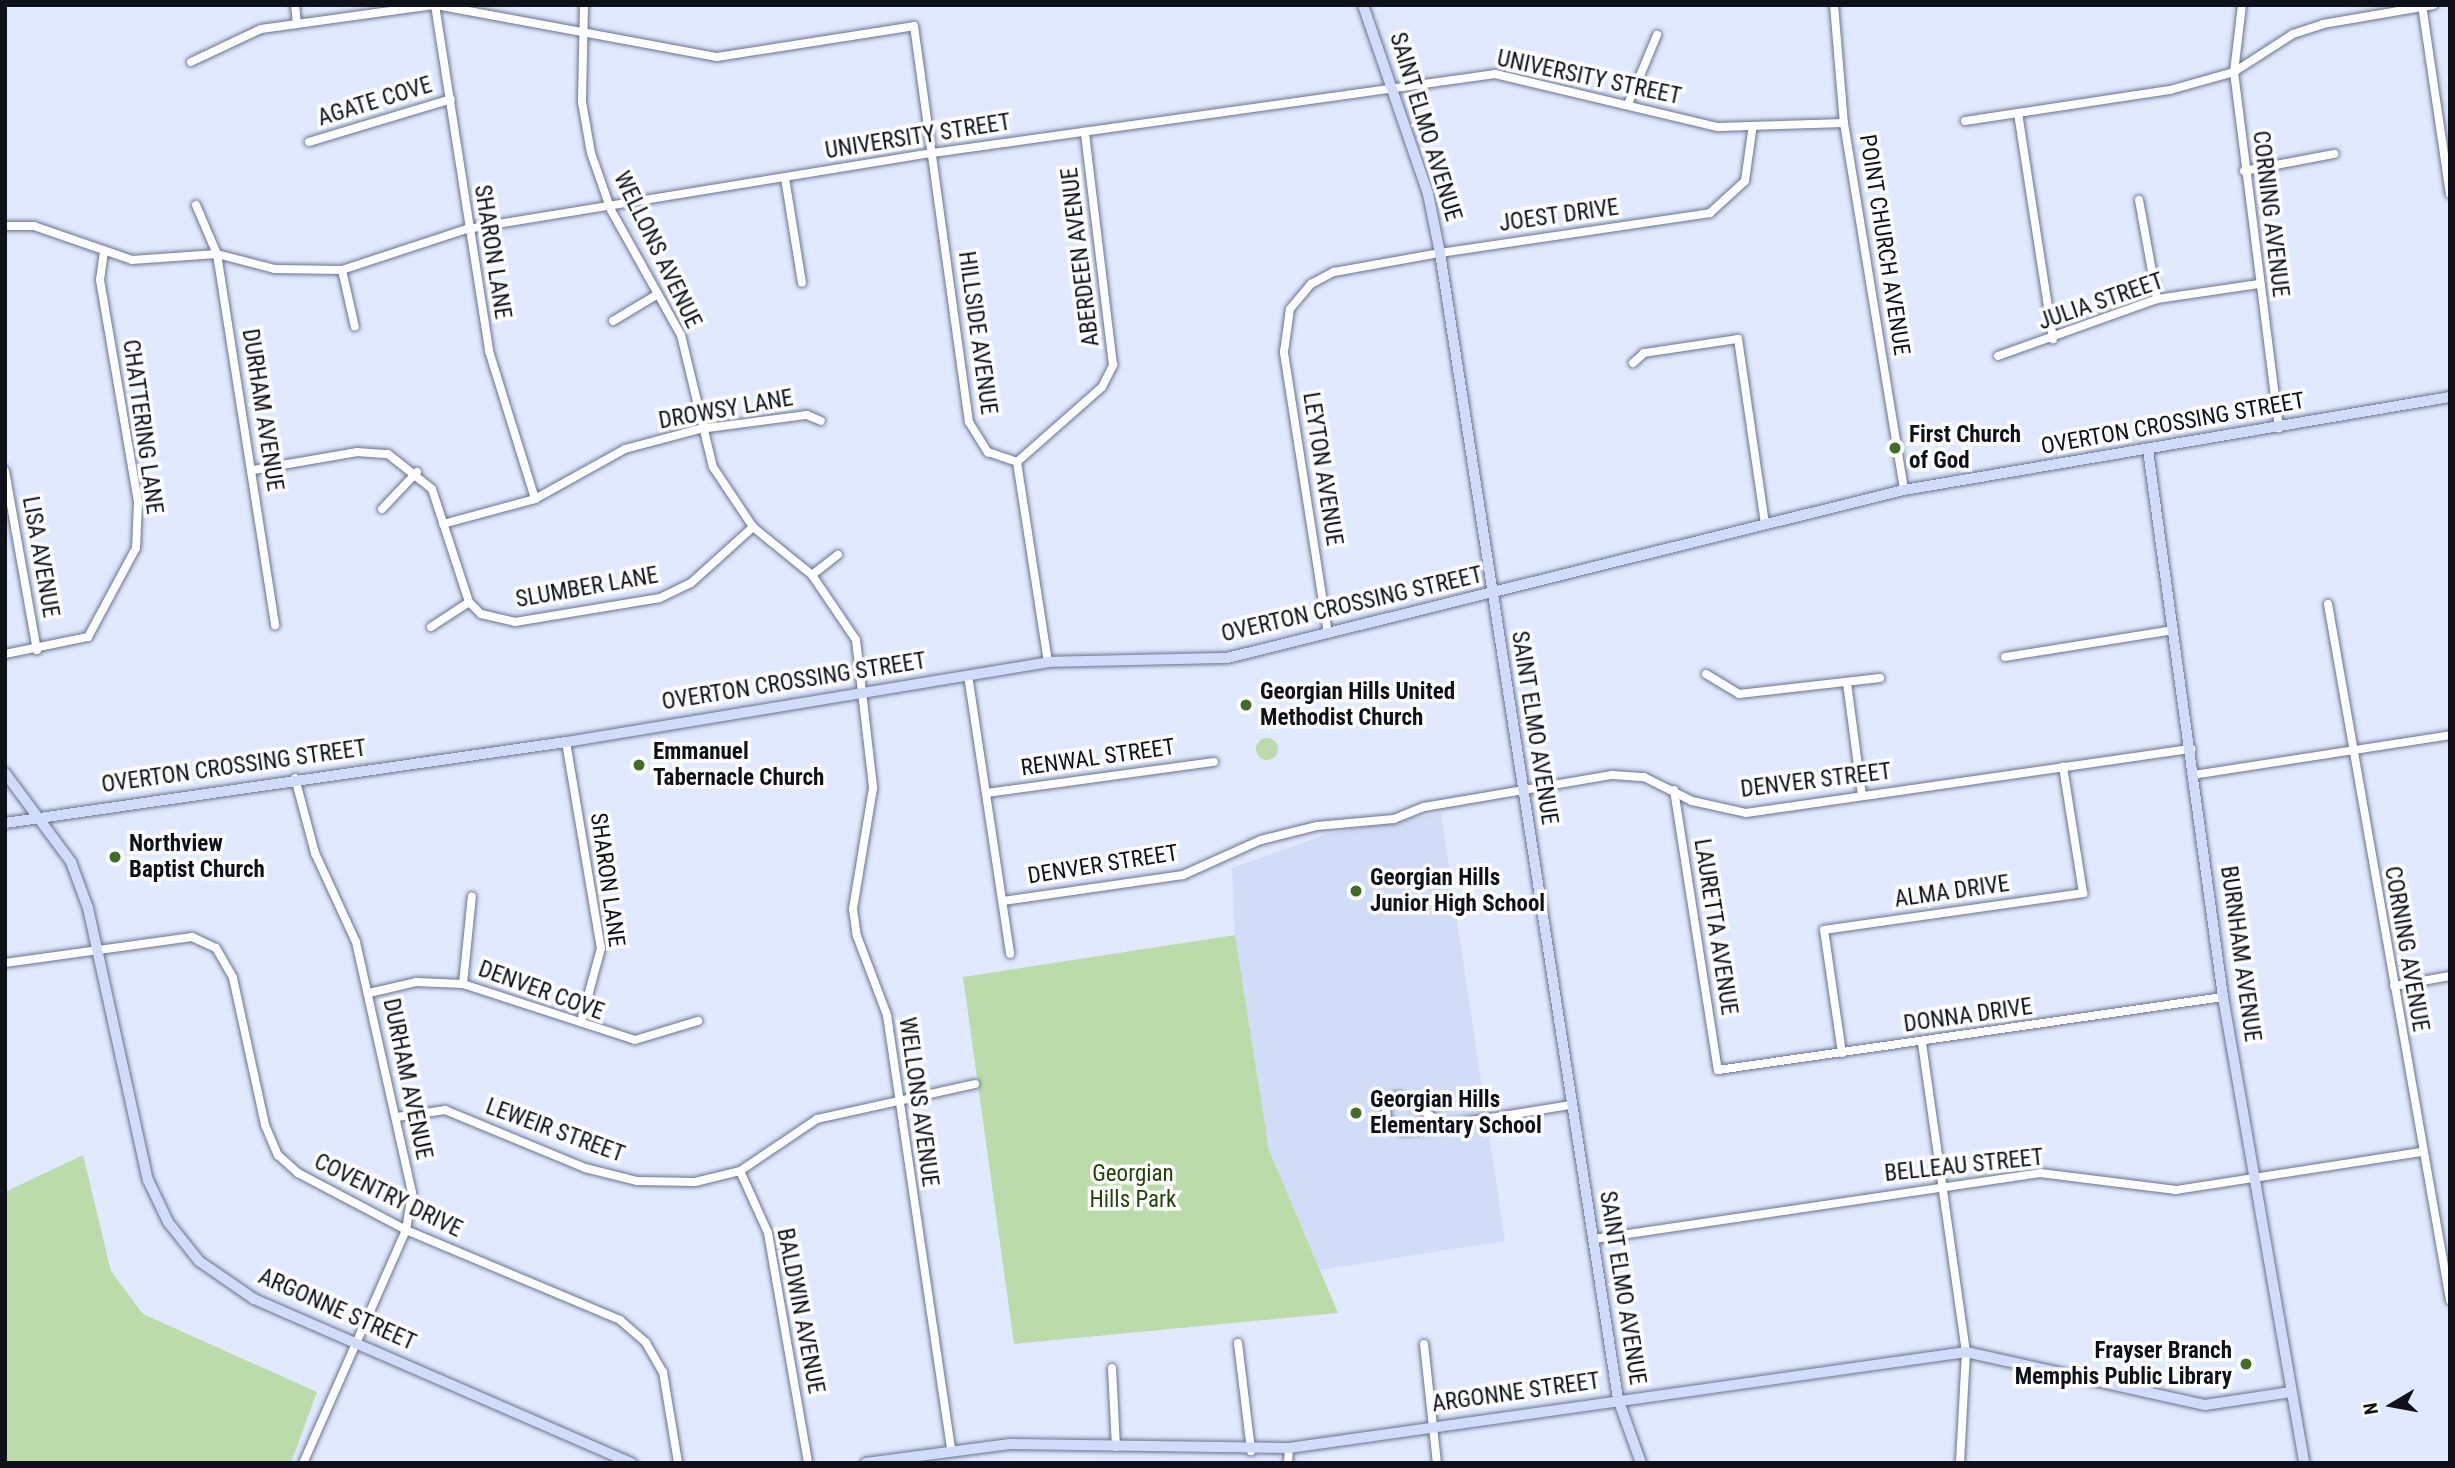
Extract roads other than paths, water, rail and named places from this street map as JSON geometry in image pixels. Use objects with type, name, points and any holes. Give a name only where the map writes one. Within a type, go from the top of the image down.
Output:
[{"type":"street","points":[[295,5],[298,24]]},
{"type":"street","points":[[191,62],[261,29],[435,5],[584,33]]},
{"type":"street","name":"SHARON LANE","points":[[435,5],[451,99],[467,229],[489,351],[536,499]]},
{"type":"street","name":"WELLONS AVENUE","points":[[584,5],[582,102],[611,210],[681,335],[700,429],[713,467],[753,527],[812,575],[856,640],[873,788],[853,909],[857,936],[887,1015],[951,1450]]},
{"type":"street","name":"SAINT ELMO AVENUE","points":[[1363,5],[1393,85],[1440,253],[1618,1399],[1641,1463]]},
{"type":"street","name":"POINT CHURCH AVENUE","points":[[1834,5],[1844,123],[1904,490]]},
{"type":"street","name":"CORNING AVENUE","points":[[2242,5],[2234,72],[2244,171],[2279,428]]},
{"type":"street","points":[[1965,121],[2170,90],[2234,72],[2303,31],[2434,5]]},
{"type":"street","points":[[2422,6],[2450,194]]},
{"type":"street","name":"HILLSIDE AVENUE","points":[[584,33],[716,57],[914,26],[969,422],[988,452],[1017,462]]},
{"type":"street","points":[[1629,102],[1657,35]]},
{"type":"street","name":"UNIVERSITY STREET","points":[[5,226],[33,226],[132,260],[217,254],[275,269],[342,270],[467,229],[611,210],[933,153],[1393,85],[1495,75],[1629,102],[1752,131],[1844,123]]},
{"type":"street","name":"AGATE COVE","points":[[309,142],[451,99]]},
{"type":"street","points":[[2018,113],[2053,339]]},
{"type":"street","name":"JOEST DRIVE","points":[[1290,309],[1311,284],[1334,272],[1440,253],[1710,213],[1745,181],[1752,131]]},
{"type":"street","name":"ABERDEEN AVENUE","points":[[1017,462],[1102,387],[1113,365],[1085,132]]},
{"type":"street","points":[[2244,171],[2334,154]]},
{"type":"street","points":[[785,178],[802,283]]},
{"type":"street","points":[[2139,200],[2157,299]]},
{"type":"street","name":"DURHAM AVENUE","points":[[196,205],[217,254],[253,470],[275,625]]},
{"type":"street","name":"CHATTERING LANE","points":[[5,654],[37,650],[88,637],[136,548],[138,502],[100,280],[104,252]]},
{"type":"street","points":[[342,270],[355,327]]},
{"type":"street","name":"JULIA STREET","points":[[1998,356],[2053,339],[2157,299],[2259,284]]},
{"type":"street","points":[[613,321],[658,294]]},
{"type":"street","name":"LEYTON AVENUE","points":[[1290,309],[1284,352],[1328,634]]},
{"type":"street","points":[[1633,363],[1644,353],[1738,339],[1765,525]]},
{"type":"street","name":"OVERTON CROSSING STREET","points":[[5,823],[295,778],[566,742],[1048,662],[1208,660],[1328,634],[1904,490],[2450,397]]},
{"type":"street","name":"DROWSY LANE","points":[[443,524],[536,499],[625,449],[700,429],[807,415],[821,421]]},
{"type":"street","name":"BURNHAM AVENUE","points":[[2148,450],[2224,997],[2304,1463]]},
{"type":"street","points":[[253,470],[358,452],[388,454],[417,472],[432,489],[469,601],[431,627]]},
{"type":"street","points":[[1017,462],[1048,662]]},
{"type":"street","name":"LISA AVENUE","points":[[5,471],[37,650]]},
{"type":"street","points":[[382,509],[417,472]]},
{"type":"street","name":"SLUMBER LANE","points":[[469,601],[481,614],[515,622],[660,598],[691,583],[753,527]]},
{"type":"street","points":[[812,575],[838,555]]},
{"type":"street","name":"CORNING AVENUE","points":[[2329,604],[2351,751],[2450,1300]]},
{"type":"street","points":[[2005,657],[2173,630]]},
{"type":"street","points":[[968,674],[1010,954]]},
{"type":"street","points":[[1706,674],[1739,694],[1880,678]]},
{"type":"street","points":[[1847,682],[1863,796]]},
{"type":"street","points":[[2193,775],[2450,735]]},
{"type":"street","name":"SHARON LANE","points":[[566,742],[601,948],[581,1022]]},
{"type":"street","name":"DENVER STREET","points":[[1003,901],[1183,875],[1261,840],[1394,819],[1522,788],[1612,775],[1644,777],[1692,801],[1746,813],[2191,749]]},
{"type":"street","name":"RENWAL STREET","points":[[987,793],[1214,762]]},
{"type":"street","name":"ALMA DRIVE","points":[[1842,1053],[1824,930],[2083,893],[2063,768]]},
{"type":"street","name":"ARGONNE STREET","points":[[5,773],[71,862],[96,949],[148,1180],[167,1223],[199,1261],[254,1298],[632,1463]]},
{"type":"street","name":"DURHAM AVENUE","points":[[295,778],[314,853],[356,942],[412,1193],[406,1230],[354,1342],[303,1463]]},
{"type":"street","name":"LAURETTA AVENUE","points":[[1674,790],[1718,1070]]},
{"type":"street","points":[[463,984],[472,896]]},
{"type":"street","name":"COVENTRY DRIVE","points":[[5,963],[192,937],[216,948],[233,978],[265,1125],[278,1154],[298,1173],[406,1230],[620,1320],[646,1343],[663,1372],[678,1463]]},
{"type":"street","points":[[2394,986],[2450,976]]},
{"type":"street","name":"DENVER COVE","points":[[369,993],[416,982],[463,984],[635,1040],[698,1021]]},
{"type":"street","name":"DONNA DRIVE","points":[[1718,1070],[1922,1043],[2224,997]]},
{"type":"street","points":[[1922,1043],[1966,1352],[1960,1463]]},
{"type":"street","name":"LEWEIR STREET","points":[[397,1117],[445,1110],[585,1168],[637,1181],[695,1182],[740,1171],[817,1119],[897,1097],[975,1084]]},
{"type":"street","points":[[1445,1125],[1400,1096],[1385,1100],[1393,1127],[1445,1125],[1571,1105]]},
{"type":"street","name":"BELLEAU STREET","points":[[1594,1239],[1942,1185],[2040,1174],[2176,1190],[2422,1152]]},
{"type":"street","name":"BALDWIN AVENUE","points":[[740,1171],[768,1233],[808,1463]]},
{"type":"street","points":[[2440,1247],[2450,1245]]},
{"type":"street","points":[[1238,1343],[1251,1451]]},
{"type":"street","points":[[1424,1344],[1436,1425],[1437,1463]]},
{"type":"street","name":"ARGONNE STREET","points":[[866,1463],[951,1450],[1116,1447],[1251,1451],[1289,1448],[1618,1399],[1966,1352],[2205,1405],[2291,1392]]},
{"type":"street","points":[[1112,1368],[1116,1447]]},
{"type":"street","points":[[1288,1463],[1289,1448]]},
{"type":"place","name":"First Church of God","points":[[1895,448]]},
{"type":"place","name":"Georgian Hills United Methodist Church","points":[[1246,705]]},
{"type":"place","name":"Emmanuel Tabernacle Church","points":[[639,765]]},
{"type":"place","name":"Northview Baptist Church","points":[[115,857]]},
{"type":"place","name":"Georgian Hills Junior High School","points":[[1356,891]]},
{"type":"place","name":"Georgian Hills Elementary School","points":[[1356,1113]]},
{"type":"place","name":"Frayser Branch Memphis Public Library","points":[[2246,1364]]},
{"type":"park label","name":"Georgian Hills Park","points":[[1133,1187]]}]
